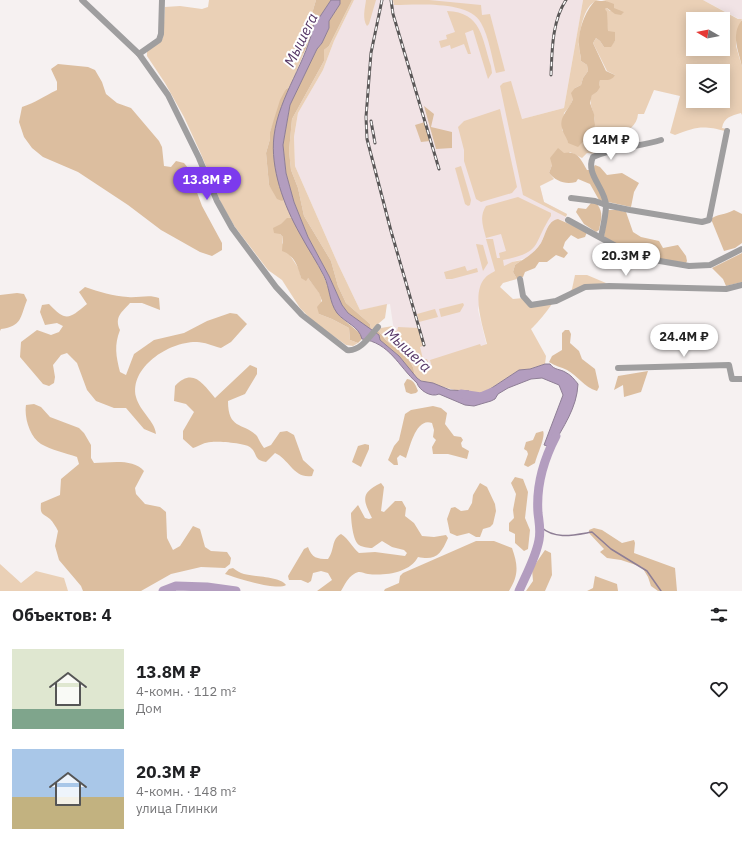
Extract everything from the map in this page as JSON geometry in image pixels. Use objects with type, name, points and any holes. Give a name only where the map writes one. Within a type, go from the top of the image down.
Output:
[{"type":"street","points":[[82,0],[139,54],[168,95],[199,158],[217,201],[232,228],[276,287],[302,315],[343,348],[352,351],[361,345],[378,327]]},
{"type":"street","points":[[139,54],[159,40],[161,34],[162,0]]},
{"type":"street","points":[[571,198],[595,201],[606,205],[702,222],[708,220],[727,130]]},
{"type":"street","points":[[601,237],[606,205],[604,196],[591,167],[593,157],[636,145],[645,145],[661,140]]},
{"type":"street","points":[[568,220],[634,255],[689,266],[710,265],[742,249]]},
{"type":"street","points":[[520,279],[523,296],[531,305],[556,301],[585,287],[609,286],[726,289],[742,285]]},
{"type":"street","points":[[618,368],[729,365],[732,379],[742,379]]},
{"type":"shaded area","points":[[209,0],[316,0],[310,27],[301,42],[301,54],[304,53],[290,87],[286,89],[270,132],[270,139],[266,153],[269,185],[282,201],[285,200],[293,218],[284,221],[282,225],[280,234],[283,237],[282,243],[299,269],[301,278],[308,278],[320,294],[321,302],[319,314],[349,328],[350,340],[358,343],[353,346],[346,345],[314,322],[300,308],[282,280],[268,270],[235,227],[221,203],[184,117],[165,83],[147,56],[147,51],[163,38],[165,7],[180,6],[202,9],[208,7]]},
{"type":"shaded area","points":[[316,0],[331,0],[319,18],[314,22],[313,31],[304,53],[301,54],[298,50],[306,32],[310,27]]},
{"type":"shaded area","points":[[331,0],[340,0],[340,4],[329,21],[329,28],[322,43],[317,49],[290,105],[283,145],[286,173],[294,202],[308,237],[329,276],[342,305],[348,313],[379,335],[380,340],[399,356],[421,381],[433,383],[450,390],[469,391],[476,398],[478,398],[519,370],[550,364],[571,376],[578,384],[575,401],[569,417],[552,447],[544,445],[563,395],[559,385],[542,378],[531,379],[508,388],[498,394],[495,399],[491,401],[474,406],[465,405],[439,394],[432,395],[426,393],[418,386],[387,350],[372,341],[362,339],[358,331],[334,309],[324,276],[294,223],[284,199],[276,174],[273,148],[277,121],[287,92],[306,50],[314,22],[319,18]]},
{"type":"shaded area","points":[[340,0],[352,0],[329,46],[324,50],[324,61],[292,119],[289,151],[291,170],[298,188],[304,216],[331,261],[338,286],[346,303],[370,324],[371,330],[348,313],[342,305],[329,276],[308,237],[294,202],[286,173],[283,145],[290,105],[317,49],[322,43],[329,28],[329,21],[340,4]]},
{"type":"shaded area","points":[[352,0],[354,0],[334,41],[323,70],[298,113],[294,137],[295,166],[360,310],[387,304],[385,318],[371,330],[370,324],[346,303],[338,286],[331,261],[304,216],[298,188],[291,170],[289,151],[292,119],[324,61],[324,50],[329,46]]},
{"type":"shaded area","points":[[354,0],[583,0],[564,108],[522,119],[544,202],[567,214],[564,221],[558,219],[549,224],[541,243],[530,257],[512,262],[485,278],[478,310],[490,359],[430,369],[394,331],[390,304],[360,310],[295,166],[294,137],[298,113],[323,70],[334,41]]},
{"type":"shaded area","points":[[366,0],[376,0],[369,24],[367,26],[364,17]]},
{"type":"shaded area","points":[[393,0],[429,0],[481,5],[482,15],[490,14],[505,71],[496,73],[486,35],[481,23],[475,16],[465,10],[454,7],[441,5],[394,5]]},
{"type":"shaded area","points":[[583,0],[600,0],[590,6],[582,24],[579,47],[581,61],[587,65],[588,71],[583,78],[581,85],[575,88],[570,106],[564,113],[562,130],[567,136],[568,143],[588,136],[594,128],[595,122],[591,103],[592,94],[597,92],[600,80],[615,75],[607,71],[593,43],[596,38],[604,47],[610,47],[615,41],[608,31],[605,9],[607,8],[610,11],[614,8],[606,1],[602,0],[703,0],[725,12],[686,12],[686,56],[730,56],[730,15],[738,19],[742,19],[736,35],[736,46],[742,67],[742,115],[741,113],[726,119],[722,128],[727,129],[725,131],[710,128],[699,128],[675,135],[670,133],[680,96],[654,90],[644,114],[638,114],[634,125],[618,135],[620,141],[619,148],[614,149],[608,141],[602,140],[599,142],[596,154],[587,153],[582,158],[570,152],[552,165],[549,173],[554,179],[540,186],[544,202],[567,214],[566,217],[523,195],[500,86],[503,83],[511,81],[522,119],[564,108]]},
{"type":"shaded area","points":[[703,0],[742,0],[742,19],[730,14],[730,12],[726,12]]},
{"type":"shaded area","points":[[595,1],[606,1],[614,4],[614,8],[624,12],[621,15],[615,14],[607,8],[605,9],[607,12],[608,31],[615,32],[615,41],[611,47],[604,47],[596,38],[593,43],[606,71],[615,75],[611,79],[600,80],[600,87],[597,92],[592,95],[590,103],[594,114],[595,125],[593,131],[578,147],[568,143],[561,124],[563,116],[573,99],[571,93],[575,88],[581,85],[583,78],[588,71],[587,65],[581,61],[579,40],[585,16]]},
{"type":"shaded area","points":[[447,11],[467,16],[479,29],[491,66],[492,73],[488,79],[473,30],[465,33],[471,54],[468,54],[464,44],[451,49],[450,45],[441,48],[439,41],[447,39],[446,35],[455,32]]},
{"type":"shaded area","points":[[742,20],[742,67],[736,37],[738,26]]},
{"type":"shaded area","points":[[58,64],[88,67],[95,70],[102,82],[106,94],[117,103],[131,108],[159,141],[162,147],[164,166],[171,167],[176,161],[184,163],[188,168],[202,206],[222,243],[222,250],[212,256],[200,252],[161,230],[128,205],[78,172],[43,157],[32,148],[24,137],[19,122],[22,107],[57,90],[57,82],[51,69]]},
{"type":"shaded area","points":[[290,87],[283,104],[274,136],[279,184],[285,200],[282,201],[277,199],[269,185],[266,153],[270,139],[270,132],[280,100],[286,89]]},
{"type":"shaded area","points":[[424,106],[434,114],[431,127],[452,132],[452,148],[436,149]]},
{"type":"shaded area","points":[[500,109],[517,187],[512,193],[481,202],[476,199],[464,161],[464,150],[458,127],[464,121]]},
{"type":"shaded area","points":[[425,122],[430,141],[421,142],[415,125]]},
{"type":"shaded area","points":[[558,148],[564,153],[569,152],[576,154],[581,159],[587,170],[592,170],[595,165],[600,167],[607,175],[622,173],[639,183],[634,192],[631,207],[599,200],[590,184],[578,179],[576,182],[568,183],[561,182],[555,178],[549,173],[552,165],[550,158]]},
{"type":"shaded area","points":[[461,166],[471,200],[470,205],[468,206],[465,204],[455,168]]},
{"type":"shaded area","points":[[518,197],[551,213],[551,216],[538,241],[531,250],[525,254],[503,260],[504,266],[512,262],[522,260],[515,265],[513,272],[517,279],[503,283],[500,287],[513,299],[523,298],[528,305],[552,303],[531,329],[546,356],[545,364],[529,369],[519,370],[484,393],[481,397],[477,398],[462,392],[421,381],[414,375],[412,365],[408,360],[378,331],[381,328],[393,326],[394,331],[397,331],[398,327],[419,328],[423,346],[420,347],[423,359],[427,359],[430,368],[432,368],[430,360],[480,344],[481,346],[487,344],[478,301],[481,284],[488,275],[495,271],[486,239],[493,239],[497,258],[500,258],[499,253],[506,251],[501,234],[486,238],[482,218],[486,206]]},
{"type":"shaded area","points":[[591,203],[597,204],[601,210],[599,230],[596,232],[584,224],[576,212],[578,208],[586,209]]},
{"type":"shaded area","points":[[608,210],[626,212],[633,232],[641,237],[659,241],[663,248],[678,245],[686,256],[686,263],[664,260],[632,252],[622,248],[604,236]]},
{"type":"shaded area","points":[[734,210],[742,214],[742,243],[735,248],[724,251],[711,219]]},
{"type":"shaded area","points":[[287,218],[293,218],[317,262],[326,281],[337,312],[361,335],[362,339],[358,343],[350,340],[349,328],[319,314],[317,307],[322,301],[319,293],[308,278],[306,281],[301,278],[295,262],[290,255],[282,251],[283,237],[280,234],[274,233],[273,228],[281,224]]},
{"type":"shaded area","points":[[558,219],[587,232],[585,237],[578,239],[571,235],[565,242],[563,248],[568,253],[564,258],[556,255],[547,262],[539,262],[535,268],[525,272],[523,277],[517,279],[513,272],[515,265],[535,250],[541,243],[551,222]]},
{"type":"shaded area","points":[[476,244],[483,245],[488,263],[483,271]]},
{"type":"shaded area","points":[[742,253],[742,282],[726,286],[723,279],[712,268]]},
{"type":"shaded area","points":[[465,266],[467,271],[477,268],[478,272],[452,279],[446,279],[444,272]]},
{"type":"shaded area","points":[[575,275],[587,275],[606,283],[604,285],[569,293],[572,289]]},
{"type":"shaded area","points":[[85,287],[117,296],[151,296],[159,298],[160,310],[142,303],[130,303],[118,318],[120,330],[116,346],[117,356],[120,372],[126,375],[134,354],[154,340],[184,333],[207,321],[230,313],[237,314],[247,324],[231,342],[221,348],[200,342],[186,343],[164,351],[145,366],[139,376],[136,386],[136,397],[153,425],[156,434],[144,429],[126,408],[114,408],[96,401],[87,390],[77,363],[67,353],[61,355],[53,365],[55,377],[54,383],[49,386],[43,384],[20,357],[21,342],[37,330],[51,335],[59,332],[63,326],[57,323],[45,325],[40,312],[42,305],[49,304],[64,316],[72,315],[87,304],[79,292]]},
{"type":"shaded area","points":[[17,293],[24,294],[27,300],[21,316],[17,323],[13,326],[1,329],[0,331],[0,295]]},
{"type":"shaded area","points":[[463,303],[464,305],[460,312],[441,317],[439,309]]},
{"type":"shaded area","points":[[435,309],[438,317],[419,322],[417,314]]},
{"type":"shaded area","points":[[565,330],[569,330],[571,334],[570,343],[579,351],[582,359],[595,369],[599,387],[597,391],[588,387],[567,370],[549,362],[552,356],[562,350],[562,333]]},
{"type":"shaded area","points":[[378,331],[412,364],[414,375],[399,356],[380,340],[379,335],[376,333]]},
{"type":"shaded area","points":[[250,365],[257,368],[257,374],[245,394],[228,401],[229,410],[233,421],[257,436],[264,448],[271,445],[280,432],[287,431],[294,435],[303,460],[314,470],[312,476],[301,475],[296,472],[275,453],[266,462],[259,460],[253,450],[248,446],[215,442],[206,443],[193,448],[183,439],[183,431],[194,412],[186,404],[174,401],[175,386],[181,380],[192,378],[202,383],[215,398]]},
{"type":"shaded area","points":[[648,371],[641,392],[624,397],[623,385],[614,390],[618,376]]},
{"type":"shaded area","points":[[407,379],[414,383],[418,391],[416,393],[411,394],[406,392],[404,384]]},
{"type":"shaded area","points":[[34,404],[41,407],[50,417],[79,428],[84,433],[91,445],[91,458],[94,463],[120,462],[134,464],[144,471],[135,488],[136,494],[145,504],[160,507],[166,512],[167,538],[173,550],[180,546],[193,526],[200,529],[205,547],[211,551],[227,552],[231,558],[230,564],[225,568],[201,567],[171,574],[141,591],[83,591],[81,586],[59,560],[55,546],[58,531],[50,519],[42,513],[41,510],[41,503],[60,495],[61,479],[79,464],[77,457],[45,446],[34,437],[27,421],[26,405]]},
{"type":"shaded area","points":[[433,406],[441,408],[447,413],[445,424],[454,436],[461,437],[463,440],[461,443],[462,447],[469,451],[467,459],[448,454],[433,454],[432,447],[436,440],[433,437],[434,430],[432,423],[426,422],[422,424],[414,434],[406,458],[400,455],[397,458],[398,465],[394,465],[388,460],[394,446],[399,440],[405,414],[411,410]]},
{"type":"shaded area","points":[[543,431],[542,441],[535,463],[528,467],[524,465],[528,454],[524,449],[526,442],[533,440],[536,433]]},
{"type":"shaded area","points":[[365,444],[369,445],[369,449],[361,467],[352,462],[358,446]]},
{"type":"shaded area","points":[[515,477],[523,479],[528,492],[525,518],[530,530],[528,549],[524,551],[515,543],[515,534],[509,531],[509,523],[514,518],[513,510],[516,494],[511,483]]},
{"type":"shaded area","points":[[381,483],[384,487],[381,511],[384,512],[395,501],[402,501],[406,508],[405,516],[414,523],[422,536],[434,537],[446,535],[448,538],[440,552],[434,557],[418,557],[409,567],[389,574],[356,573],[348,579],[341,591],[317,591],[332,580],[328,573],[321,571],[313,573],[311,581],[308,583],[301,580],[289,580],[288,576],[304,549],[308,547],[313,556],[321,559],[328,559],[332,552],[334,542],[341,534],[359,553],[375,552],[405,556],[407,553],[404,550],[392,547],[382,541],[372,548],[367,548],[359,545],[355,539],[351,513],[358,505],[365,518],[372,518],[365,502],[365,498],[369,490]]},
{"type":"shaded area","points":[[480,483],[487,487],[495,504],[496,511],[493,524],[490,527],[483,529],[480,537],[476,537],[469,533],[457,536],[450,533],[447,519],[451,508],[455,507],[461,511],[468,510],[472,503],[473,495]]},
{"type":"shaded area","points":[[594,528],[602,530],[622,543],[634,540],[634,553],[675,568],[677,591],[658,591],[651,586],[642,567],[621,560],[607,558],[600,552],[604,549],[589,533],[589,530]]},
{"type":"shaded area","points":[[476,541],[494,541],[512,548],[516,565],[516,575],[509,591],[384,591],[385,589],[399,583],[400,576],[403,573]]},
{"type":"shaded area","points":[[545,550],[551,553],[552,575],[545,591],[526,591],[533,581],[532,569]]},
{"type":"shaded area","points":[[0,564],[21,583],[36,571],[64,578],[68,591],[0,591]]},
{"type":"shaded area","points":[[233,568],[244,574],[267,577],[283,582],[286,585],[266,585],[225,574],[229,569]]},
{"type":"shaded area","points":[[595,576],[617,584],[618,591],[587,591],[593,588]]},
{"type":"waterway","name":"Мышега","points":[[461,394],[481,397],[493,392]]},
{"type":"waterway","name":"Мышега","points":[[519,591],[538,546],[540,533],[538,493],[545,463],[556,436]]},
{"type":"waterway","points":[[541,527],[552,534],[565,536],[592,532],[611,549],[647,571],[661,591]]},
{"type":"waterway","name":"Мышега","points":[[163,591],[176,586],[207,587],[236,591]]},
{"type":"railway","points":[[382,0],[371,53],[366,117],[367,139],[391,231],[424,345]]},
{"type":"railway","points":[[391,0],[393,14],[439,169]]},
{"type":"railway","points":[[551,75],[552,46],[555,27],[561,8],[566,0]]},
{"type":"railway","points":[[371,121],[375,143]]}]
